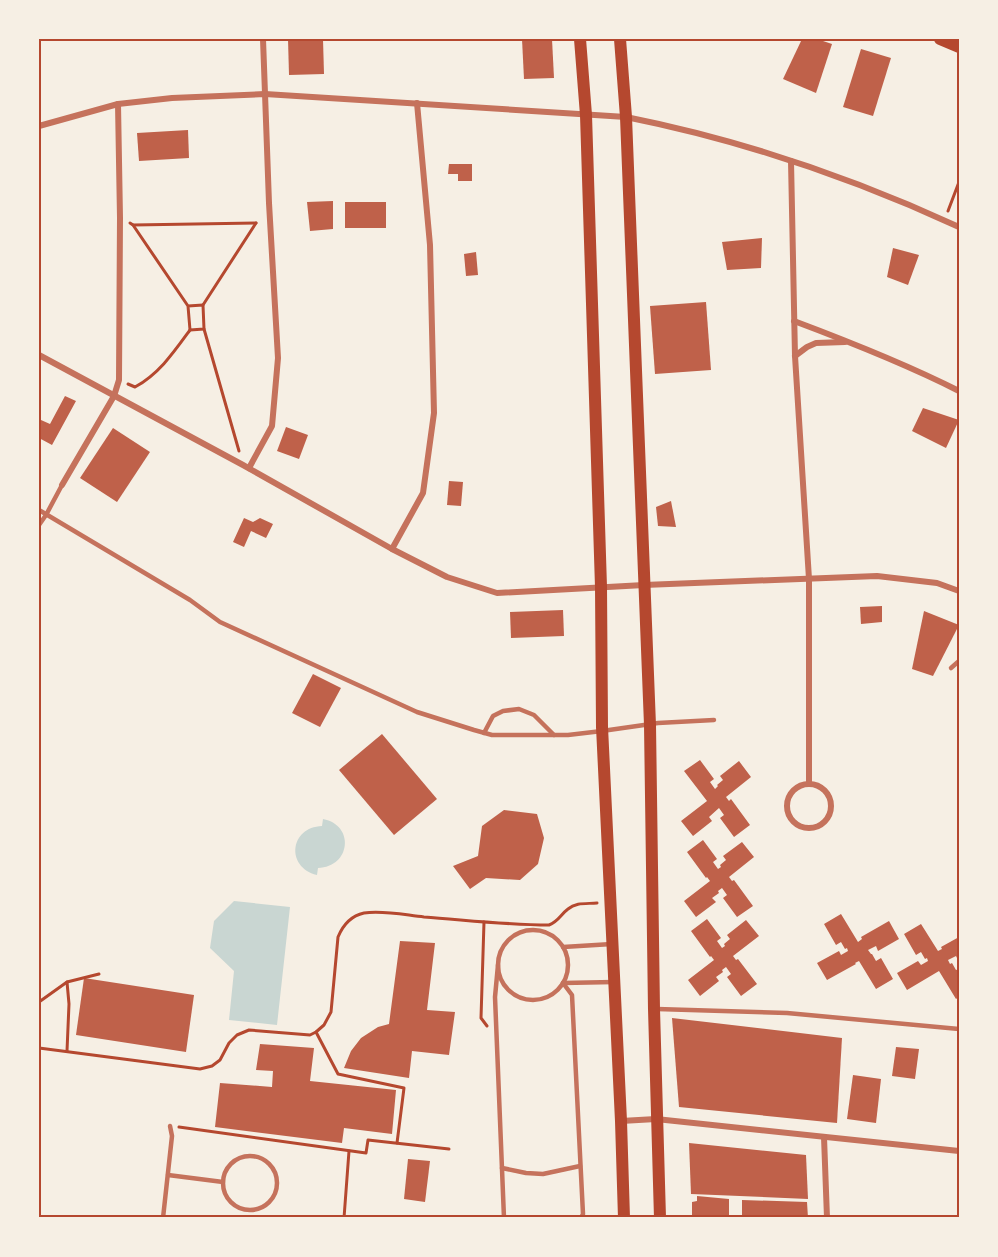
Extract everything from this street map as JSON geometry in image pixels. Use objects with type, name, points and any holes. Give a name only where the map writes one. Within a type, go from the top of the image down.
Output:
[{"type":"main road","points":[[580,39],[586,115],[601,587],[602,731],[624,1218]]},
{"type":"main road","points":[[620,39],[626,117],[650,725],[656,1119],[660,1218]]},
{"type":"main road","points":[[940,39],[959,47]]},
{"type":"street","points":[[246,467],[272,426],[278,358],[263,39]]},
{"type":"street","points":[[39,126],[118,104],[172,98],[265,94],[626,117],[674,127],[791,161],[907,203],[959,228]]},
{"type":"street","points":[[392,549],[423,493],[434,413],[430,245],[417,103]]},
{"type":"street","points":[[62,485],[114,396],[118,380],[120,218],[118,104]]},
{"type":"street","points":[[791,161],[795,356],[809,579],[808,784]]},
{"type":"street","points":[[794,321],[932,377],[959,391]]},
{"type":"street","points":[[795,356],[816,343],[849,342]]},
{"type":"street","points":[[39,355],[392,549],[447,577],[497,593],[877,576],[937,584],[959,591]]},
{"type":"street","points":[[808,784],[816,785],[828,795],[831,809],[824,822],[811,828],[792,820],[787,808],[790,794],[808,784]]},
{"type":"street","points":[[621,1121],[656,1119],[959,1151]]},
{"type":"street","points":[[825,1137],[827,1218]]},
{"type":"lane","points":[[39,525],[62,485]]},
{"type":"lane","points":[[39,510],[190,600],[220,622],[417,712],[484,733],[554,735],[658,723],[714,720]]},
{"type":"lane","points":[[951,669],[959,661]]},
{"type":"lane","points":[[484,733],[493,716],[503,711],[519,709],[534,715],[554,735]]},
{"type":"lane","points":[[498,965],[500,976],[514,994],[535,999],[546,997],[563,983],[568,965],[567,956],[556,938],[534,928],[513,936],[505,944],[500,954],[498,965],[495,997],[504,1218]]},
{"type":"lane","points":[[563,947],[612,944]]},
{"type":"lane","points":[[563,983],[614,982]]},
{"type":"lane","points":[[563,983],[572,995],[583,1214],[581,1218]]},
{"type":"lane","points":[[654,1009],[787,1012],[959,1029]]},
{"type":"lane","points":[[163,1218],[172,1136],[170,1126]]},
{"type":"lane","points":[[252,1157],[268,1164],[276,1179],[276,1187],[268,1203],[251,1210],[242,1209],[228,1199],[223,1182],[229,1166],[236,1160],[252,1157]]},
{"type":"lane","points":[[502,1168],[543,1174],[580,1166]]},
{"type":"lane","points":[[168,1175],[223,1182]]},
{"type":"path","points":[[944,220],[959,182]]},
{"type":"path","points":[[118,380],[135,387],[143,383],[171,356],[190,330],[189,306],[133,225],[120,218]]},
{"type":"path","points":[[133,225],[256,223],[203,305],[204,329],[246,467]]},
{"type":"path","points":[[189,306],[203,305]]},
{"type":"path","points":[[190,330],[204,329]]},
{"type":"path","points":[[39,1048],[200,1069],[212,1066],[220,1060],[229,1042],[237,1035],[249,1030],[310,1035],[324,1025],[331,1012],[338,937],[342,926],[352,917],[363,913],[382,913],[534,928],[557,922],[565,911],[577,904],[610,902]]},
{"type":"path","points":[[484,922],[481,1018],[488,1028],[497,1031]]},
{"type":"path","points":[[39,1002],[67,982],[99,974]]},
{"type":"path","points":[[67,982],[69,1004],[67,1052]]},
{"type":"path","points":[[316,1032],[338,1074],[404,1088],[397,1143]]},
{"type":"path","points":[[170,1126],[366,1153],[368,1140],[449,1149]]},
{"type":"path","points":[[344,1218],[349,1151]]},
{"type":"shaded area","points":[[323,819],[340,829],[345,845],[343,854],[337,861],[329,866],[318,868],[317,875],[307,871],[300,864],[296,856],[296,848],[303,833],[311,828],[322,826]]},
{"type":"shaded area","points":[[234,901],[290,907],[277,1025],[229,1020],[234,971],[210,948],[214,921]]},
{"type":"building","points":[[288,39],[323,39],[324,74],[289,75]]},
{"type":"building","points":[[522,39],[552,39],[554,78],[524,79]]},
{"type":"building","points":[[802,39],[817,39],[832,44],[816,93],[783,79]]},
{"type":"building","points":[[861,49],[891,58],[873,116],[843,107]]},
{"type":"building","points":[[188,130],[189,158],[139,161],[137,133]]},
{"type":"building","points":[[449,164],[472,164],[472,181],[458,181],[458,174],[448,174]]},
{"type":"building","points":[[333,201],[333,229],[310,231],[307,202]]},
{"type":"building","points":[[345,202],[386,202],[386,228],[345,228]]},
{"type":"building","points":[[762,238],[761,268],[727,270],[722,242]]},
{"type":"building","points":[[893,248],[919,255],[908,285],[887,277]]},
{"type":"building","points":[[476,252],[478,275],[466,276],[464,254]]},
{"type":"building","points":[[706,302],[711,370],[655,374],[650,306]]},
{"type":"building","points":[[65,396],[76,401],[52,445],[39,438],[39,423],[41,420],[50,424]]},
{"type":"building","points":[[923,408],[959,420],[946,448],[912,431]]},
{"type":"building","points":[[286,427],[308,435],[299,459],[277,451]]},
{"type":"building","points":[[113,428],[150,452],[117,502],[80,478]]},
{"type":"building","points":[[449,481],[463,482],[461,506],[447,505]]},
{"type":"building","points":[[671,501],[676,527],[658,526],[656,507]]},
{"type":"building","points":[[244,518],[253,522],[260,518],[273,524],[266,538],[251,531],[244,547],[233,542]]},
{"type":"building","points":[[882,606],[882,622],[861,624],[860,607]]},
{"type":"building","points":[[563,610],[564,636],[511,638],[510,612]]},
{"type":"building","points":[[924,611],[959,625],[933,676],[912,669]]},
{"type":"building","points":[[313,674],[341,688],[320,727],[292,713]]},
{"type":"building","points":[[382,734],[437,799],[394,835],[339,770]]},
{"type":"building","points":[[700,760],[714,779],[710,782],[715,789],[723,780],[720,776],[739,761],[751,777],[726,797],[729,801],[731,799],[750,825],[734,837],[720,818],[724,815],[719,808],[709,817],[712,821],[693,836],[681,821],[707,801],[684,771]]},
{"type":"building","points":[[504,810],[537,814],[544,838],[538,864],[520,880],[486,878],[470,889],[453,866],[478,856],[482,826]]},
{"type":"building","points":[[703,840],[717,859],[713,862],[718,869],[726,860],[723,856],[742,842],[754,857],[729,877],[732,881],[734,880],[753,906],[737,917],[723,898],[727,895],[722,888],[712,898],[716,902],[696,917],[684,901],[710,881],[687,852]]},
{"type":"building","points":[[841,914],[858,942],[862,939],[861,937],[889,921],[899,939],[878,951],[876,946],[868,950],[876,961],[881,958],[893,979],[876,989],[859,961],[827,980],[817,963],[839,951],[841,955],[848,951],[841,942],[836,945],[824,924]]},
{"type":"building","points":[[707,919],[721,938],[717,941],[722,948],[730,939],[727,935],[746,920],[759,936],[733,956],[736,960],[738,959],[757,984],[741,996],[727,977],[731,974],[726,967],[716,977],[719,981],[700,996],[688,980],[714,960],[691,931]]},
{"type":"building","points":[[921,924],[938,951],[959,937],[959,962],[956,956],[948,960],[956,970],[959,969],[959,997],[956,999],[939,971],[907,990],[897,973],[918,961],[921,965],[928,961],[921,952],[916,955],[904,934]]},
{"type":"building","points":[[400,941],[435,943],[427,1010],[455,1012],[449,1055],[412,1051],[409,1078],[344,1068],[351,1051],[361,1038],[378,1027],[389,1024]]},
{"type":"building","points":[[84,978],[194,995],[186,1052],[76,1035]]},
{"type":"building","points":[[672,1018],[842,1038],[837,1123],[679,1107]]},
{"type":"building","points":[[260,1044],[314,1048],[310,1081],[396,1090],[392,1134],[344,1128],[342,1143],[215,1127],[220,1083],[272,1087],[273,1071],[256,1070]]},
{"type":"building","points":[[896,1047],[919,1049],[915,1079],[892,1076]]},
{"type":"building","points":[[853,1075],[881,1079],[876,1123],[847,1119]]},
{"type":"building","points":[[689,1143],[806,1155],[808,1199],[691,1194]]},
{"type":"building","points":[[408,1159],[430,1161],[425,1202],[404,1199]]},
{"type":"building","points":[[697,1196],[729,1199],[729,1218],[692,1218],[692,1202],[697,1201]]},
{"type":"building","points":[[742,1200],[807,1202],[808,1218],[742,1218]]}]
